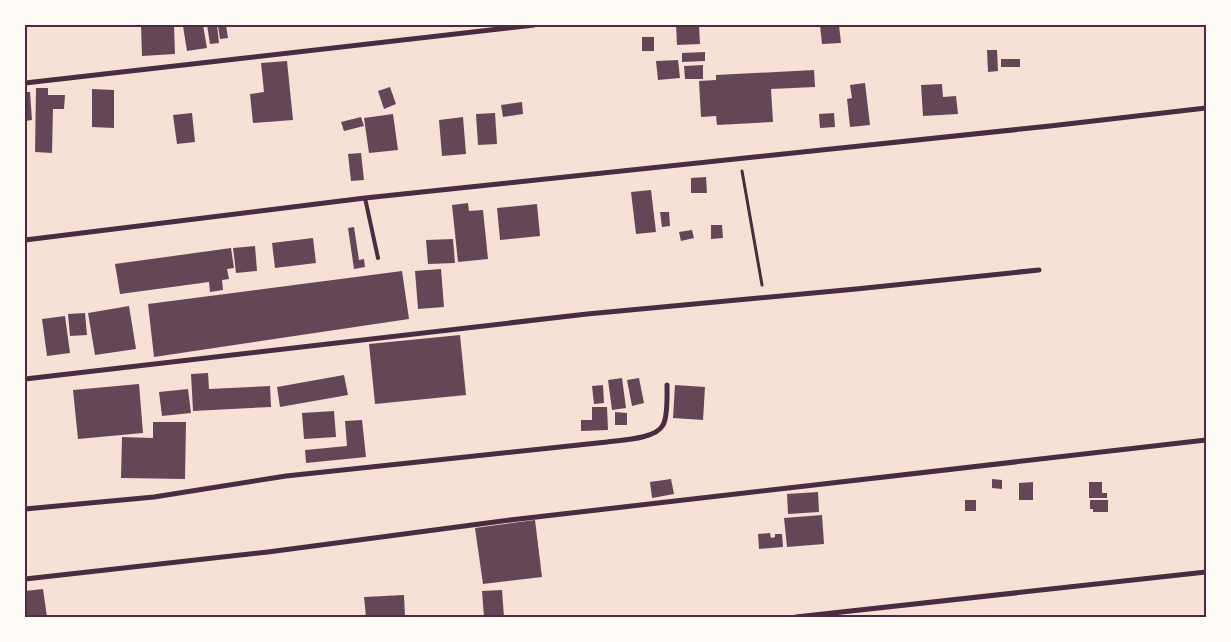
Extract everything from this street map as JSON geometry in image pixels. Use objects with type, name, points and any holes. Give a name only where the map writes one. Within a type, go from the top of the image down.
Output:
[{"type":"street","points":[[25,84],[534,25]]},
{"type":"street","points":[[25,240],[366,198],[1206,108]]},
{"type":"street","points":[[25,379],[587,314],[1039,270]]},
{"type":"street","points":[[25,509],[154,497],[286,476],[597,443],[646,436],[657,431],[663,425],[666,415],[667,385]]},
{"type":"street","points":[[25,579],[268,552],[510,520],[1206,440]]},
{"type":"street","points":[[796,617],[1206,572]]},
{"type":"lane","points":[[366,198],[378,258]]},
{"type":"path","points":[[740,158],[764,298]]},
{"type":"building","points":[[141,25],[174,25],[175,54],[142,56]]},
{"type":"building","points":[[203,25],[207,48],[187,51],[183,26]]},
{"type":"building","points":[[207,25],[217,25],[219,43],[210,44]]},
{"type":"building","points":[[226,25],[228,38],[220,39],[218,26]]},
{"type":"building","points":[[676,25],[699,25],[700,44],[677,45]]},
{"type":"building","points":[[820,25],[839,25],[841,43],[822,44]]},
{"type":"building","points":[[642,37],[654,37],[654,51],[642,51]]},
{"type":"building","points":[[987,50],[997,50],[998,71],[988,72]]},
{"type":"building","points":[[705,52],[705,61],[682,62],[682,53]]},
{"type":"building","points":[[1001,59],[1020,59],[1020,67],[1001,67]]},
{"type":"building","points":[[678,60],[680,78],[658,80],[656,61]]},
{"type":"building","points":[[287,61],[293,120],[253,123],[250,94],[264,92],[261,63]]},
{"type":"building","points":[[703,65],[703,79],[685,79],[684,66]]},
{"type":"building","points":[[814,70],[815,87],[771,89],[773,122],[717,125],[716,116],[701,117],[699,81],[716,80],[716,75]]},
{"type":"building","points":[[865,83],[870,125],[850,127],[847,99],[852,98],[850,85]]},
{"type":"building","points":[[942,84],[943,97],[956,96],[958,114],[923,116],[921,85]]},
{"type":"building","points":[[390,87],[396,104],[384,109],[378,91]]},
{"type":"building","points":[[36,88],[48,88],[48,95],[65,95],[64,109],[53,109],[52,153],[35,152]]},
{"type":"building","points":[[92,89],[114,90],[114,128],[92,127]]},
{"type":"building","points":[[25,92],[30,92],[32,120],[25,121]]},
{"type":"building","points":[[522,102],[523,114],[503,117],[501,105]]},
{"type":"building","points":[[192,113],[195,142],[177,144],[173,115]]},
{"type":"building","points":[[495,113],[497,144],[478,145],[476,114]]},
{"type":"building","points":[[834,113],[835,127],[820,128],[819,114]]},
{"type":"building","points":[[393,114],[398,150],[369,153],[364,118]]},
{"type":"building","points":[[361,117],[364,126],[344,131],[341,122]]},
{"type":"building","points":[[463,117],[466,154],[442,156],[439,120]]},
{"type":"building","points":[[361,153],[364,180],[351,181],[348,154]]},
{"type":"building","points":[[706,177],[707,193],[691,193],[691,178]]},
{"type":"building","points":[[651,190],[656,232],[636,234],[631,192]]},
{"type":"building","points":[[468,203],[469,211],[483,210],[488,259],[458,262],[452,205]]},
{"type":"building","points":[[537,204],[540,236],[500,240],[497,208]]},
{"type":"building","points":[[660,212],[669,212],[670,226],[662,227]]},
{"type":"building","points":[[711,225],[722,225],[723,238],[711,239]]},
{"type":"building","points":[[354,227],[359,260],[364,259],[365,267],[354,269],[348,228]]},
{"type":"building","points":[[692,230],[694,238],[681,241],[679,232]]},
{"type":"building","points":[[313,238],[316,263],[275,268],[272,243]]},
{"type":"building","points":[[453,239],[455,263],[428,264],[426,240]]},
{"type":"building","points":[[255,246],[257,271],[236,273],[233,248]]},
{"type":"building","points":[[231,248],[234,268],[227,269],[229,279],[222,280],[223,290],[210,292],[209,282],[120,294],[115,264]]},
{"type":"building","points":[[441,269],[444,307],[418,309],[415,271]]},
{"type":"building","points":[[402,271],[409,319],[154,357],[148,304]]},
{"type":"building","points":[[129,306],[136,349],[95,355],[88,313]]},
{"type":"building","points":[[85,313],[87,335],[70,336],[68,314]]},
{"type":"building","points":[[65,316],[70,353],[47,356],[42,319]]},
{"type":"building","points":[[460,335],[466,395],[375,404],[369,344]]},
{"type":"building","points":[[208,373],[209,389],[270,386],[271,407],[193,411],[191,374]]},
{"type":"building","points":[[344,375],[348,395],[280,407],[277,387]]},
{"type":"building","points":[[622,378],[626,408],[612,410],[608,380]]},
{"type":"building","points":[[639,378],[644,403],[632,406],[627,380]]},
{"type":"building","points":[[139,384],[143,433],[78,439],[73,390]]},
{"type":"building","points":[[603,385],[604,403],[594,404],[592,386]]},
{"type":"building","points":[[675,385],[705,387],[703,420],[673,418]]},
{"type":"building","points":[[188,389],[191,413],[162,416],[159,392]]},
{"type":"building","points":[[592,407],[607,407],[608,430],[581,431],[581,420],[592,420]]},
{"type":"building","points":[[334,411],[336,437],[304,439],[302,413]]},
{"type":"building","points":[[615,412],[627,413],[627,425],[615,425]]},
{"type":"building","points":[[362,420],[366,457],[306,463],[305,450],[347,446],[345,421]]},
{"type":"building","points":[[153,422],[186,422],[185,479],[121,478],[122,437],[153,438]]},
{"type":"building","points":[[671,479],[674,494],[652,498],[650,482]]},
{"type":"building","points":[[992,479],[1002,480],[1002,489],[992,488]]},
{"type":"building","points":[[1033,482],[1033,500],[1019,500],[1019,483]]},
{"type":"building","points":[[1089,482],[1102,482],[1102,493],[1107,493],[1107,498],[1089,498]]},
{"type":"building","points":[[818,492],[819,512],[788,514],[787,494]]},
{"type":"building","points":[[965,500],[976,500],[976,511],[965,511]]},
{"type":"building","points":[[1090,500],[1108,500],[1108,512],[1093,512],[1093,509],[1090,509]]},
{"type":"building","points":[[822,515],[824,544],[787,547],[784,518]]},
{"type":"building","points":[[535,520],[542,577],[483,584],[475,528]]},
{"type":"building","points":[[770,533],[771,538],[775,537],[775,534],[782,534],[783,547],[759,549],[758,534]]},
{"type":"building","points":[[43,589],[47,617],[25,617],[25,591]]},
{"type":"building","points":[[502,590],[504,617],[484,617],[482,591]]},
{"type":"building","points":[[404,595],[405,617],[366,617],[364,597]]}]
